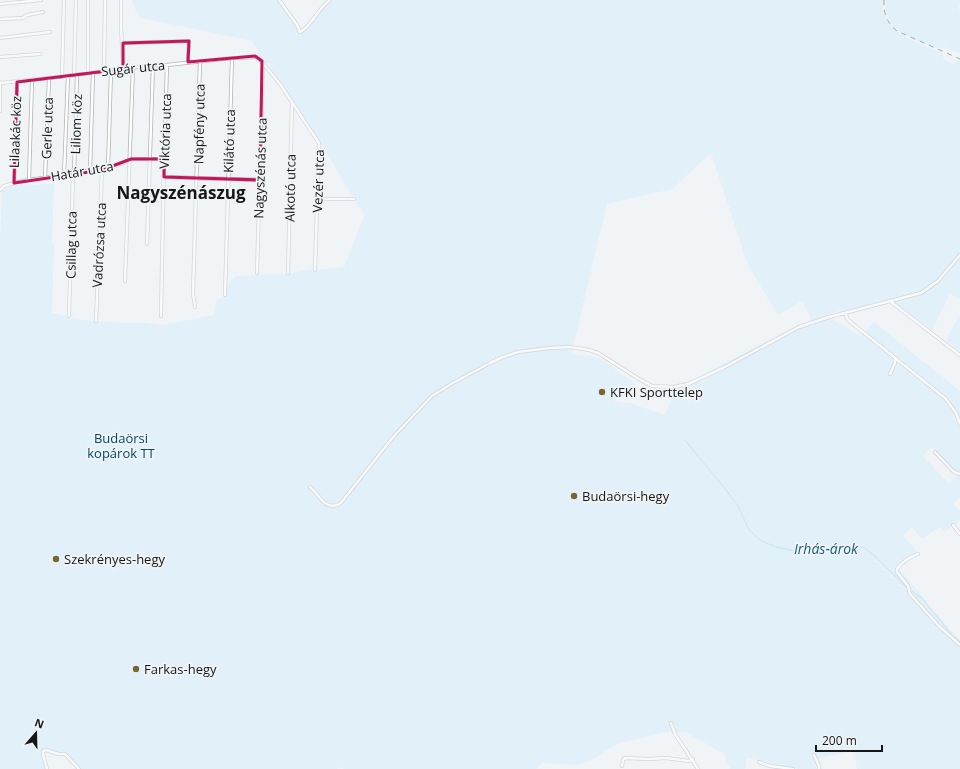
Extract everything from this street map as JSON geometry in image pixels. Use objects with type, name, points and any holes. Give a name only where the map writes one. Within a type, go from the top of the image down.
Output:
[{"type":"street","points":[[0,4],[41,0]]},
{"type":"street","points":[[62,77],[64,0]]},
{"type":"street","name":"Liliom köz","points":[[74,174],[76,0]]},
{"type":"street","points":[[88,0],[88,73]]},
{"type":"street","points":[[104,71],[105,0]]},
{"type":"street","points":[[121,0],[123,69]]},
{"type":"street","points":[[279,0],[297,25],[300,32],[328,0]]},
{"type":"street","points":[[0,19],[23,18],[27,15],[43,12]]},
{"type":"street","points":[[0,38],[50,32]]},
{"type":"street","points":[[123,43],[189,41],[188,62]]},
{"type":"street","points":[[0,57],[40,54]]},
{"type":"street","name":"Sugár utca","points":[[0,82],[17,82],[133,67],[257,56],[263,62]]},
{"type":"street","name":"Kilátó utca","points":[[225,295],[232,58]]},
{"type":"street","name":"Napfény utca","points":[[195,307],[193,293],[200,61]]},
{"type":"street","name":"Vezér utca","points":[[263,62],[319,143],[316,270]]},
{"type":"street","name":"Nagyszénás utca","points":[[257,273],[263,62]]},
{"type":"street","points":[[147,244],[153,65]]},
{"type":"street","name":"Viktória utca","points":[[160,316],[167,65]]},
{"type":"street","points":[[125,281],[133,67]]},
{"type":"street","points":[[108,168],[111,71]]},
{"type":"street","points":[[90,171],[93,72]]},
{"type":"street","points":[[64,175],[68,76]]},
{"type":"street","name":"Gerle utca","points":[[45,178],[49,78]]},
{"type":"street","points":[[29,180],[32,80]]},
{"type":"street","points":[[0,82],[0,111]]},
{"type":"street","name":"Lilaakác köz","points":[[14,183],[17,82]]},
{"type":"street","name":"Alkotó utca","points":[[288,273],[292,102]]},
{"type":"street","name":"Határ utca","points":[[0,190],[4,186],[29,180],[102,170],[117,166],[130,159],[164,159]]},
{"type":"street","name":"Vadrózsa utca","points":[[96,321],[102,170]]},
{"type":"street","name":"Csillag utca","points":[[69,316],[74,174]]},
{"type":"street","points":[[164,177],[260,180]]},
{"type":"street","points":[[317,199],[354,199]]},
{"type":"street","points":[[310,488],[317,492],[322,501],[328,506],[338,505],[393,437],[426,402],[438,392],[503,357],[518,352],[571,347],[589,350],[610,360],[649,385],[674,387],[688,384],[799,327],[822,319],[916,296],[930,288],[938,281],[960,255]]},
{"type":"street","points":[[891,302],[960,355]]},
{"type":"street","points":[[845,313],[848,320],[945,398],[952,406],[960,424]]},
{"type":"street","points":[[890,374],[895,362],[895,357]]},
{"type":"street","points":[[895,362],[899,361]]},
{"type":"street","points":[[935,452],[954,472],[960,474]]},
{"type":"street","points":[[953,525],[960,534]]},
{"type":"street","points":[[918,554],[898,567],[896,569],[897,572],[908,586],[909,593],[920,606],[960,645]]},
{"type":"street","points":[[671,723],[675,734],[693,759],[698,769]]},
{"type":"street","points":[[47,769],[43,754],[43,751],[46,750],[58,754],[65,754],[79,769]]},
{"type":"street","points":[[814,756],[819,769]]},
{"type":"street","points":[[622,766],[624,758],[666,758],[689,761],[693,759]]},
{"type":"street","points":[[759,762],[793,769]]},
{"type":"highlighted area","points":[[189,41],[188,62],[255,56],[262,61],[260,180],[164,177],[164,159],[131,159],[102,170],[14,183],[17,82],[123,69],[123,43]]},
{"type":"green space","name":"Budaörsi kopárok TT","points":[[132,0],[280,0],[292,15],[300,32],[330,0],[883,0],[887,21],[902,35],[941,53],[944,55],[943,59],[954,65],[957,60],[960,61],[960,299],[950,294],[932,330],[891,300],[840,312],[837,311],[826,316],[861,336],[874,322],[960,391],[960,498],[953,504],[960,511],[960,520],[945,532],[940,527],[922,539],[912,527],[903,535],[919,554],[899,568],[935,613],[960,640],[960,769],[857,769],[854,751],[820,758],[822,769],[798,769],[747,758],[745,769],[730,769],[724,754],[685,732],[666,732],[617,744],[590,761],[578,765],[542,763],[536,769],[344,769],[342,767],[336,769],[78,769],[68,760],[69,758],[65,755],[64,757],[45,751],[43,758],[46,769],[0,769],[0,242],[2,190],[17,185],[54,184],[52,313],[69,316],[71,319],[124,323],[147,323],[162,325],[214,315],[217,300],[224,297],[231,280],[236,276],[287,274],[313,269],[344,267],[365,214],[354,199],[320,142],[272,72],[270,63],[263,63],[260,54],[252,41],[142,18],[137,14]],"holes":[[[711,153],[748,265],[778,315],[800,302],[804,304],[812,321],[798,325],[690,381],[667,385],[672,398],[665,415],[629,403],[615,402],[615,399],[629,395],[635,383],[616,371],[614,367],[603,360],[589,356],[572,355],[607,204],[672,189]],[[932,447],[958,474],[949,484],[923,456]]]},
{"type":"green space","points":[[885,0],[960,0],[960,5],[958,8],[960,10],[960,53],[946,47],[936,48],[930,46],[900,32],[890,22],[887,16]]},
{"type":"green space","points":[[960,314],[960,351],[946,340]]},
{"type":"waterway","name":"Irhás-árok","points":[[685,440],[738,506],[749,530],[761,541],[776,547],[795,551],[835,547],[863,547],[877,558],[907,588]]},
{"type":"waterway","name":"Irhás-árok","points":[[910,590],[921,597],[952,635]]},
{"type":"waterway","name":"Irhás-árok","points":[[954,637],[960,642]]},
{"type":"railway","points":[[884,0],[886,17],[897,31],[960,59]]},
{"type":"place","name":"KFKI Sporttelep","points":[[602,392]]},
{"type":"place","name":"Budaörsi-hegy","points":[[574,496]]},
{"type":"place","name":"Szekrényes-hegy","points":[[56,559]]},
{"type":"place","name":"Farkas-hegy","points":[[136,669]]},
{"type":"district","name":"Nagyszénászug","points":[[181,192]]}]
